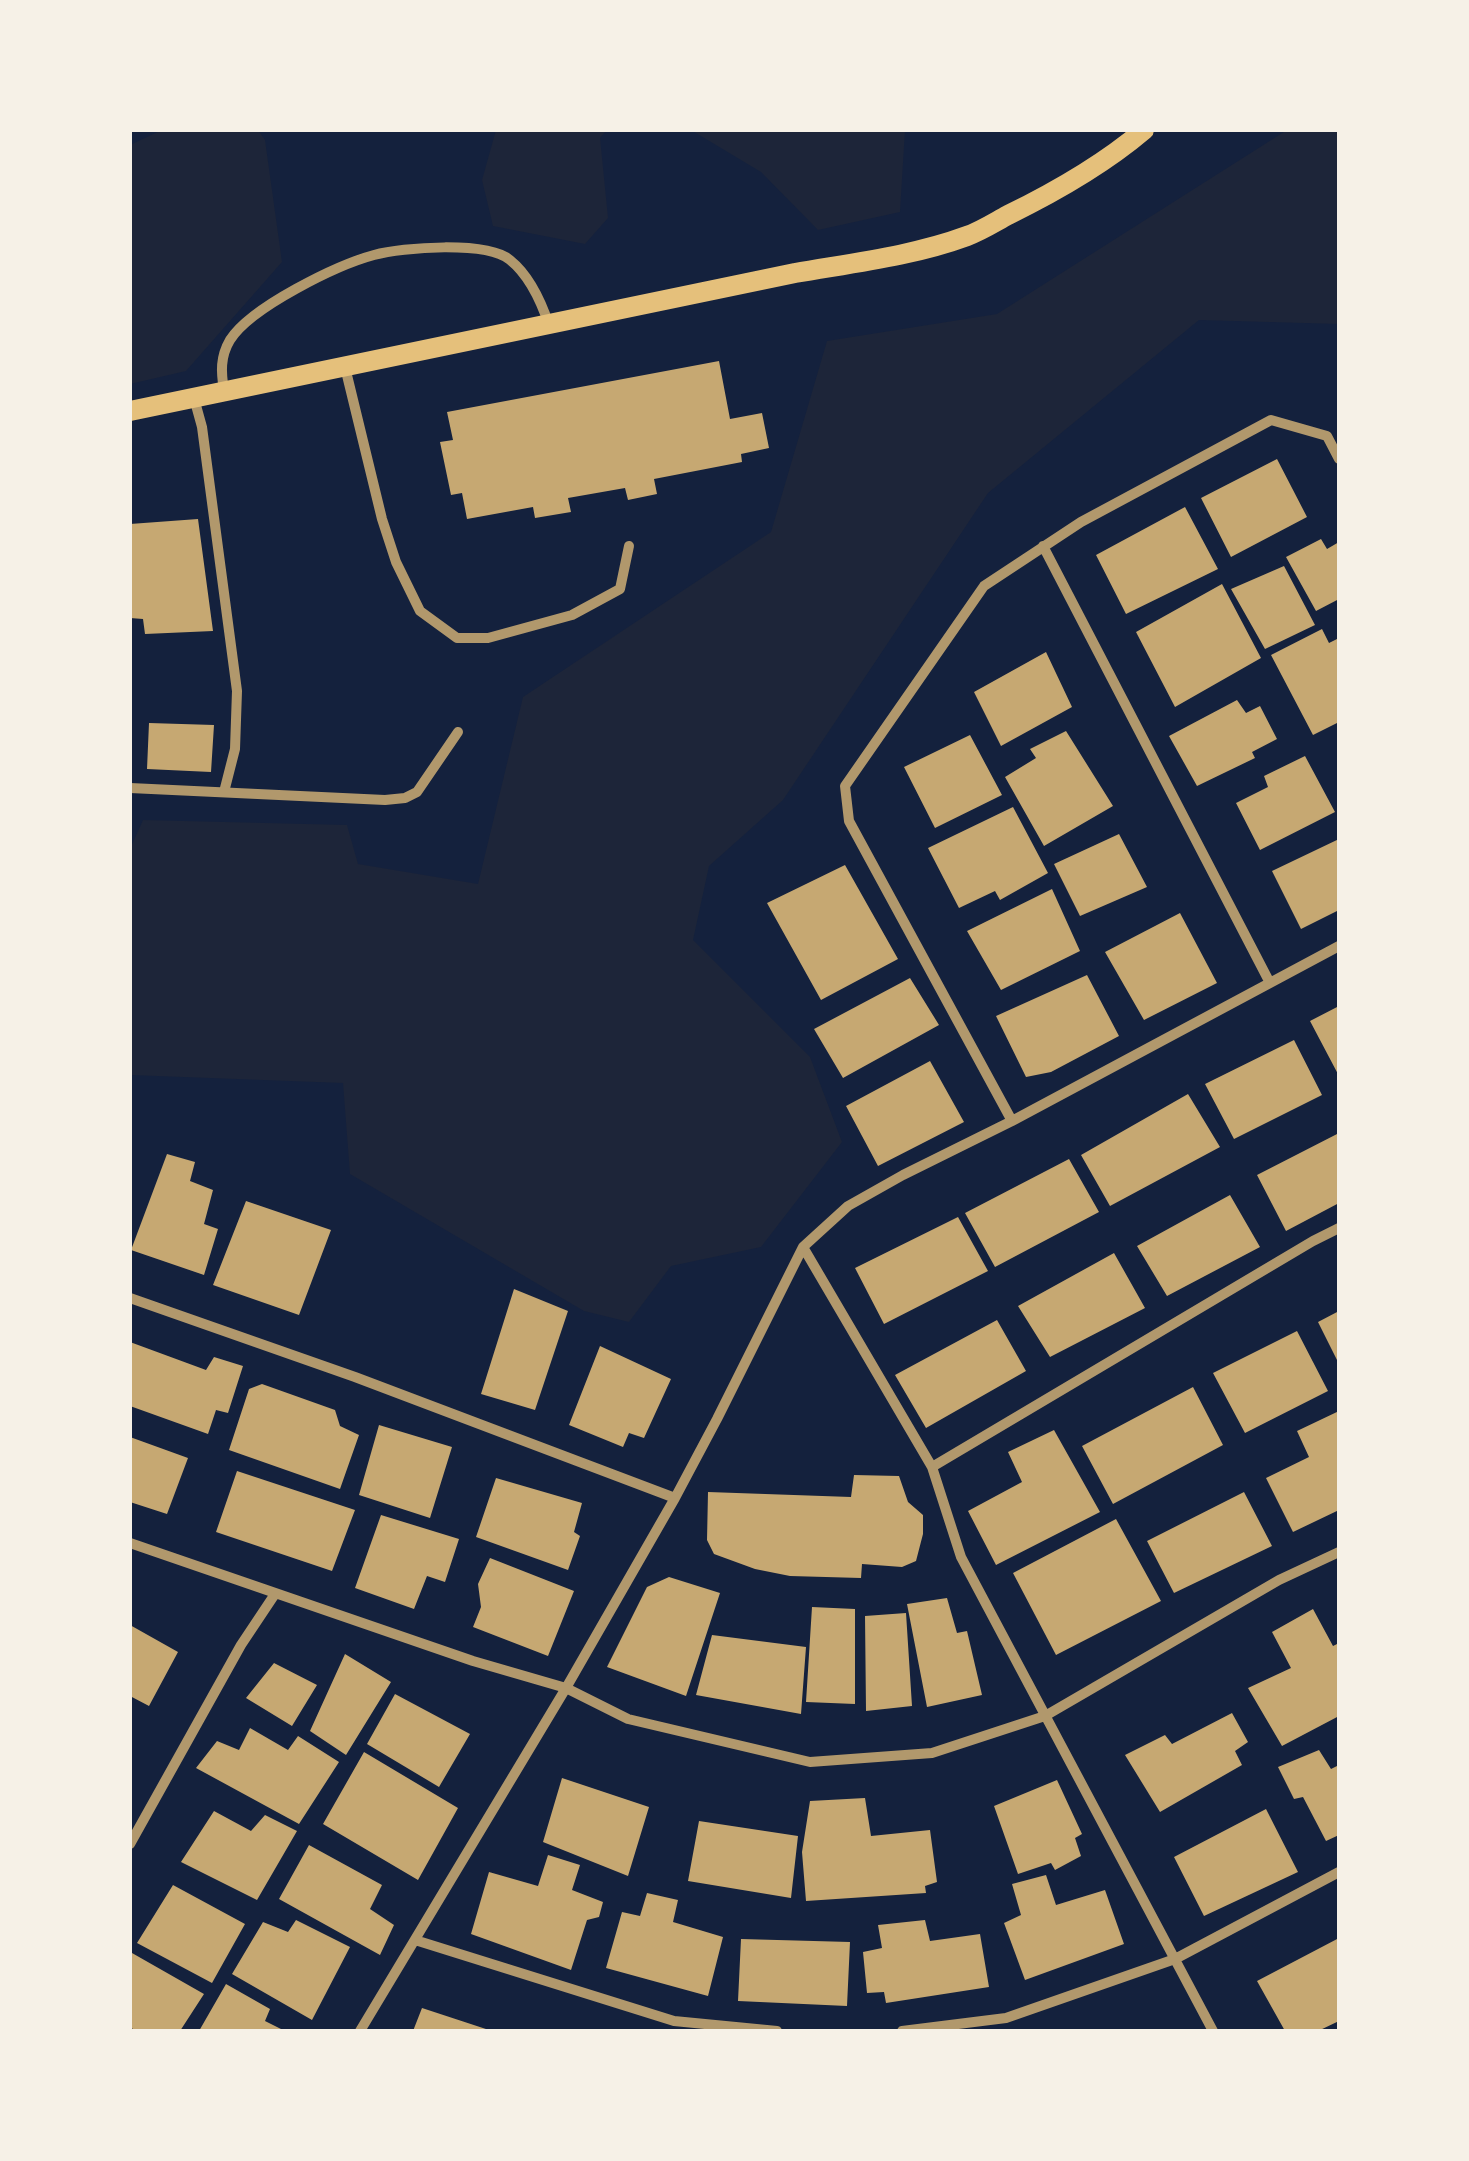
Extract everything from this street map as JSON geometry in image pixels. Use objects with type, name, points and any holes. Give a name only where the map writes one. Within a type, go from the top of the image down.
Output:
[{"type":"main road","points":[[130,411],[889,257],[968,236],[1057,188],[1123,148],[1144,130]]},
{"type":"street","points":[[224,392],[220,364],[231,338],[255,315],[328,272],[377,254],[447,247],[487,248],[509,259],[528,281],[540,299],[549,325]]},
{"type":"street","points":[[345,366],[396,562],[420,611],[456,638],[488,638],[572,615],[620,589],[629,546]]},
{"type":"street","points":[[194,398],[202,427],[237,691],[235,749],[224,792]]},
{"type":"street","points":[[1012,1121],[850,821],[844,786],[984,586],[1044,546],[1081,522],[1271,420],[1327,436],[1339,460]]},
{"type":"street","points":[[1044,546],[1270,983]]},
{"type":"street","points":[[130,788],[405,798],[417,792],[458,732]]},
{"type":"street","points":[[360,2031],[675,1498],[803,1247],[848,1206],[903,1175],[1339,946]]},
{"type":"street","points":[[932,1467],[1339,1228]]},
{"type":"street","points":[[803,1247],[932,1467],[962,1557],[1213,2031]]},
{"type":"street","points":[[130,1298],[355,1377],[675,1498]]},
{"type":"street","points":[[130,1544],[473,1661],[566,1688],[628,1719],[810,1762],[932,1753],[1045,1716],[1280,1580],[1339,1552]]},
{"type":"street","points":[[130,1844],[242,1645],[276,1594]]},
{"type":"street","points":[[902,2031],[1006,2018],[1174,1959],[1339,1872]]},
{"type":"street","points":[[415,1940],[674,2021],[778,2031]]},
{"type":"shaded area","points":[[162,130],[258,130],[265,140],[282,262],[186,371],[130,384],[130,145]]},
{"type":"shaded area","points":[[496,130],[607,130],[600,138],[608,218],[585,244],[493,226],[482,180]]},
{"type":"shaded area","points":[[691,130],[905,130],[900,212],[818,230],[761,172]]},
{"type":"shaded area","points":[[1287,130],[1339,130],[1339,324],[1199,320],[988,493],[783,800],[709,866],[693,940],[810,1057],[842,1142],[761,1247],[671,1266],[629,1322],[584,1311],[350,1174],[343,1083],[130,1075],[130,849],[143,820],[347,825],[358,864],[478,884],[523,697],[771,532],[827,341],[997,314]]},
{"type":"building","points":[[719,361],[730,419],[762,413],[769,448],[741,454],[742,462],[654,479],[657,494],[628,500],[625,488],[568,498],[571,512],[535,518],[533,507],[467,519],[462,493],[451,495],[440,442],[453,440],[447,412]]},
{"type":"building","points":[[1277,459],[1307,517],[1231,557],[1201,498]]},
{"type":"building","points":[[1185,507],[1218,569],[1126,614],[1096,555]]},
{"type":"building","points":[[198,519],[213,631],[145,634],[143,619],[130,618],[130,524]]},
{"type":"building","points":[[1321,539],[1327,549],[1339,542],[1339,599],[1316,611],[1286,557]]},
{"type":"building","points":[[1284,566],[1315,625],[1265,649],[1231,589]]},
{"type":"building","points":[[1222,584],[1261,658],[1175,707],[1136,632]]},
{"type":"building","points":[[1322,629],[1329,643],[1339,638],[1339,722],[1313,735],[1271,655]]},
{"type":"building","points":[[1046,652],[1072,707],[1001,746],[974,692]]},
{"type":"building","points":[[1237,700],[1246,713],[1260,706],[1277,739],[1252,752],[1255,758],[1197,786],[1169,736]]},
{"type":"building","points":[[149,723],[214,725],[211,772],[147,769]]},
{"type":"building","points":[[1066,731],[1113,806],[1044,846],[1005,777],[1036,758],[1030,749]]},
{"type":"building","points":[[970,735],[1002,795],[935,828],[904,767]]},
{"type":"building","points":[[1305,756],[1335,812],[1260,850],[1236,803],[1268,787],[1264,776]]},
{"type":"building","points":[[1013,807],[1048,873],[1000,900],[995,891],[959,908],[928,848]]},
{"type":"building","points":[[1119,834],[1147,887],[1080,916],[1054,864]]},
{"type":"building","points":[[1339,839],[1339,910],[1301,929],[1272,871]]},
{"type":"building","points":[[845,865],[898,959],[821,1000],[767,903]]},
{"type":"building","points":[[1052,889],[1080,951],[1001,990],[967,931]]},
{"type":"building","points":[[1180,913],[1217,983],[1144,1020],[1105,952]]},
{"type":"building","points":[[1087,975],[1119,1036],[1051,1072],[1026,1077],[996,1016]]},
{"type":"building","points":[[910,978],[939,1025],[843,1078],[814,1029]]},
{"type":"building","points":[[1339,1006],[1339,1076],[1310,1021]]},
{"type":"building","points":[[1294,1040],[1322,1095],[1234,1139],[1205,1084]]},
{"type":"building","points":[[930,1061],[964,1122],[878,1166],[846,1106]]},
{"type":"building","points":[[1188,1094],[1220,1147],[1110,1206],[1081,1155]]},
{"type":"building","points":[[1339,1133],[1339,1203],[1286,1231],[1257,1175]]},
{"type":"building","points":[[167,1154],[195,1162],[190,1181],[213,1190],[204,1224],[218,1229],[204,1275],[131,1250]]},
{"type":"building","points":[[1069,1159],[1099,1212],[995,1267],[965,1213]]},
{"type":"building","points":[[1230,1195],[1260,1247],[1167,1296],[1137,1246]]},
{"type":"building","points":[[246,1201],[331,1230],[299,1315],[213,1285]]},
{"type":"building","points":[[958,1217],[988,1271],[884,1324],[855,1268]]},
{"type":"building","points":[[1114,1253],[1145,1308],[1050,1357],[1018,1306]]},
{"type":"building","points":[[514,1289],[568,1311],[535,1410],[481,1394]]},
{"type":"building","points":[[1339,1311],[1339,1364],[1318,1322]]},
{"type":"building","points":[[997,1320],[1026,1371],[926,1428],[895,1375]]},
{"type":"building","points":[[1297,1331],[1328,1391],[1245,1433],[1213,1373]]},
{"type":"building","points":[[130,1342],[206,1370],[214,1357],[243,1366],[228,1413],[216,1410],[208,1434],[130,1406]]},
{"type":"building","points":[[600,1346],[671,1379],[644,1438],[629,1433],[623,1447],[569,1425]]},
{"type":"building","points":[[262,1384],[335,1410],[340,1426],[359,1435],[340,1489],[229,1450],[249,1389]]},
{"type":"building","points":[[1193,1387],[1223,1445],[1113,1504],[1082,1446]]},
{"type":"building","points":[[1339,1411],[1339,1510],[1293,1532],[1266,1478],[1309,1457],[1297,1431]]},
{"type":"building","points":[[379,1425],[452,1447],[430,1518],[359,1495]]},
{"type":"building","points":[[1054,1430],[1100,1512],[996,1565],[968,1511],[1022,1482],[1008,1452]]},
{"type":"building","points":[[130,1437],[188,1458],[167,1514],[130,1502]]},
{"type":"building","points":[[237,1471],[355,1510],[332,1571],[216,1532]]},
{"type":"building","points":[[854,1475],[899,1476],[908,1502],[923,1515],[916,1561],[902,1567],[862,1564],[861,1578],[790,1576],[755,1569],[714,1554],[707,1540],[708,1492],[851,1497]]},
{"type":"building","points":[[496,1478],[582,1503],[574,1532],[580,1536],[568,1570],[476,1537]]},
{"type":"building","points":[[1244,1492],[1272,1546],[1174,1593],[1147,1541]]},
{"type":"building","points":[[381,1515],[459,1539],[445,1582],[427,1576],[414,1609],[355,1588]]},
{"type":"building","points":[[1116,1519],[1161,1601],[1056,1655],[1013,1573]]},
{"type":"building","points":[[490,1558],[574,1591],[548,1656],[473,1627],[481,1607],[478,1584]]},
{"type":"building","points":[[669,1577],[720,1593],[686,1696],[607,1667],[647,1587]]},
{"type":"building","points":[[947,1598],[957,1633],[967,1631],[982,1695],[927,1707],[907,1604]]},
{"type":"building","points":[[812,1607],[855,1609],[855,1704],[806,1702]]},
{"type":"building","points":[[1313,1609],[1333,1646],[1339,1643],[1339,1716],[1282,1746],[1248,1688],[1291,1668],[1272,1632]]},
{"type":"building","points":[[906,1613],[912,1706],[866,1711],[865,1616]]},
{"type":"building","points":[[130,1625],[178,1652],[149,1706],[130,1696]]},
{"type":"building","points":[[712,1635],[806,1647],[801,1714],[696,1695]]},
{"type":"building","points":[[345,1654],[391,1682],[346,1755],[310,1731]]},
{"type":"building","points":[[274,1663],[317,1685],[292,1726],[246,1698]]},
{"type":"building","points":[[395,1694],[470,1734],[439,1787],[367,1744]]},
{"type":"building","points":[[1232,1713],[1248,1742],[1235,1751],[1242,1765],[1160,1812],[1125,1755],[1165,1735],[1172,1744]]},
{"type":"building","points":[[250,1728],[288,1750],[298,1736],[339,1762],[299,1824],[196,1768],[217,1741],[239,1750]]},
{"type":"building","points":[[1319,1750],[1331,1769],[1339,1765],[1339,1835],[1326,1841],[1303,1797],[1294,1799],[1278,1767]]},
{"type":"building","points":[[364,1752],[458,1808],[418,1880],[323,1824]]},
{"type":"building","points":[[562,1778],[649,1807],[628,1876],[543,1842]]},
{"type":"building","points":[[1057,1780],[1082,1834],[1075,1838],[1081,1856],[1055,1870],[1051,1863],[1018,1874],[994,1806]]},
{"type":"building","points":[[865,1798],[871,1836],[930,1830],[937,1882],[925,1886],[926,1893],[806,1901],[802,1852],[810,1801]]},
{"type":"building","points":[[1266,1809],[1298,1872],[1204,1916],[1174,1857]]},
{"type":"building","points":[[214,1811],[251,1831],[265,1815],[297,1831],[257,1900],[181,1862]]},
{"type":"building","points":[[699,1821],[798,1836],[791,1898],[688,1881]]},
{"type":"building","points":[[309,1845],[382,1885],[370,1909],[394,1925],[380,1955],[279,1899]]},
{"type":"building","points":[[548,1855],[580,1865],[572,1890],[603,1902],[599,1917],[587,1920],[571,1970],[471,1934],[489,1872],[538,1886]]},
{"type":"building","points":[[1046,1875],[1056,1905],[1105,1890],[1124,1944],[1025,1980],[1004,1923],[1021,1915],[1012,1884]]},
{"type":"building","points":[[173,1885],[245,1924],[212,1983],[137,1943]]},
{"type":"building","points":[[647,1893],[678,1900],[673,1922],[723,1937],[708,1996],[606,1968],[622,1912],[640,1916]]},
{"type":"building","points":[[296,1920],[350,1947],[312,2020],[232,1974],[263,1922],[288,1932]]},
{"type":"building","points":[[925,1920],[930,1941],[980,1934],[989,1987],[886,2003],[884,1992],[867,1993],[863,1952],[882,1948],[878,1925]]},
{"type":"building","points":[[1339,1938],[1339,2021],[1318,2031],[1285,2031],[1257,1981]]},
{"type":"building","points":[[741,1939],[850,1942],[847,2006],[738,2001]]},
{"type":"building","points":[[132,1953],[204,1994],[180,2031],[136,2031],[130,2027]]},
{"type":"building","points":[[226,1984],[270,2009],[265,2021],[285,2031],[199,2031]]},
{"type":"building","points":[[422,2008],[489,2030],[413,2031]]}]
